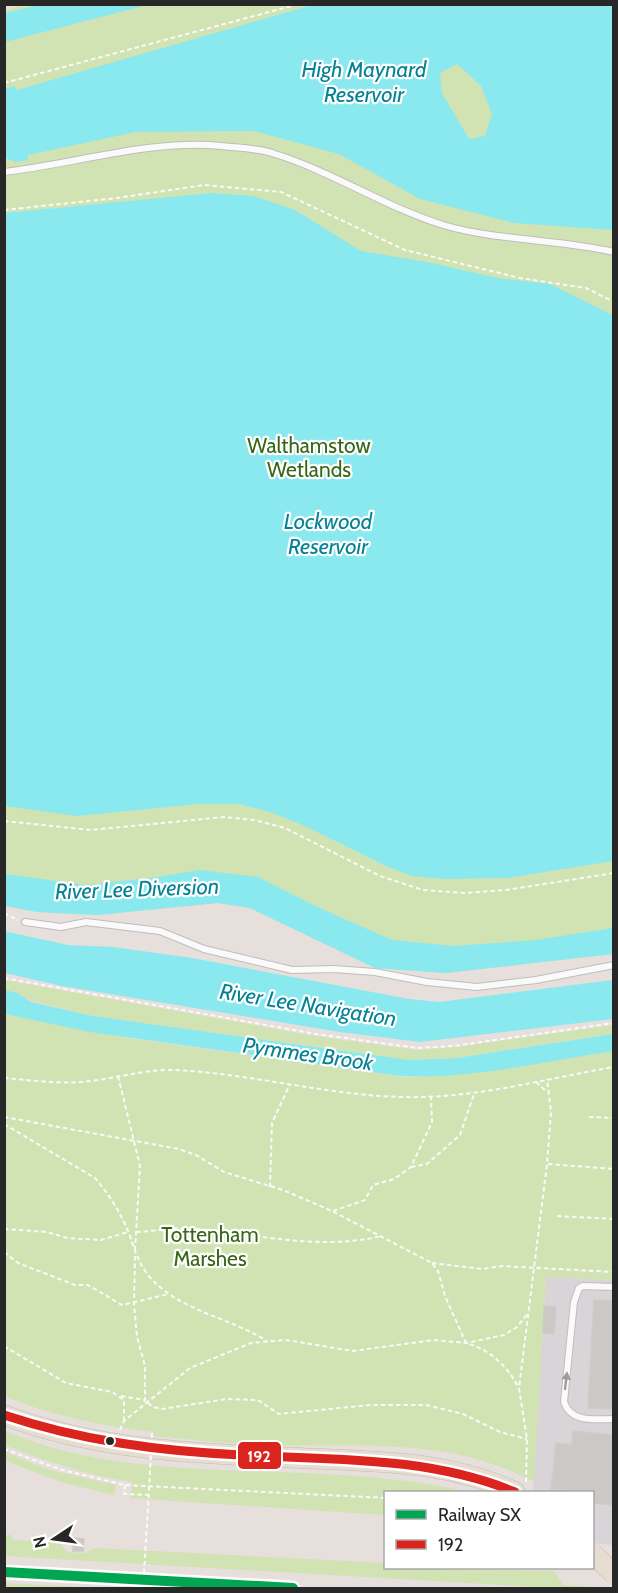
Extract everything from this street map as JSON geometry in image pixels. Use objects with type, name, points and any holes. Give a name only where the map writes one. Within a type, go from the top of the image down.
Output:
[{"type":"main road","points":[[4,1415],[77,1437],[118,1445],[164,1450],[414,1464],[455,1470],[513,1491]]},
{"type":"main road","points":[[594,1556],[608,1573]]},
{"type":"lane","points":[[4,172],[161,148],[229,147],[272,153],[312,167],[443,225],[614,252]]},
{"type":"lane","points":[[25,922],[61,927],[86,922],[160,931],[204,949],[292,970],[355,970],[477,987],[536,980],[614,965]]},
{"type":"lane","points":[[614,1287],[583,1286],[579,1288],[574,1302],[564,1402],[567,1411],[575,1417],[614,1419]]},
{"type":"path","points":[[4,83],[299,4]]},
{"type":"path","points":[[4,210],[117,198],[204,185],[281,192],[405,250],[520,278],[586,288],[614,302]]},
{"type":"path","points":[[4,821],[91,830],[224,817],[254,820],[285,828],[380,876],[423,890],[465,893],[506,890],[614,873]]},
{"type":"path","points":[[4,913],[25,922]]},
{"type":"path","points":[[4,978],[316,1034],[417,1048],[454,1046],[614,1023]]},
{"type":"path","points":[[4,1078],[79,1082],[174,1070],[359,1095],[431,1097],[474,1094],[614,1067]]},
{"type":"path","points":[[118,1076],[141,1181],[135,1232],[134,1304],[137,1337],[145,1366],[147,1401]]},
{"type":"path","points":[[527,1475],[527,1439],[519,1388],[547,1164],[551,1112],[547,1080]]},
{"type":"path","points":[[536,1082],[549,1094]]},
{"type":"path","points":[[270,1187],[272,1123],[290,1084]]},
{"type":"path","points":[[332,1211],[365,1200],[373,1185],[394,1179],[411,1167],[427,1164],[460,1135],[474,1094]]},
{"type":"path","points":[[411,1167],[432,1122],[431,1097]]},
{"type":"path","points":[[4,1117],[178,1149],[195,1155],[224,1172],[332,1211],[432,1263],[482,1269],[502,1266],[614,1272]]},
{"type":"path","points":[[589,1117],[614,1118]]},
{"type":"path","points":[[4,1124],[95,1178],[105,1190],[128,1232],[135,1253],[147,1274],[169,1294],[267,1341]]},
{"type":"path","points":[[547,1164],[614,1169]]},
{"type":"path","points":[[557,1216],[614,1220]]},
{"type":"path","points":[[4,1229],[47,1232],[67,1238],[101,1240],[128,1232]]},
{"type":"path","points":[[135,1232],[194,1229],[266,1240],[285,1239],[316,1244],[382,1236]]},
{"type":"path","points":[[4,1252],[18,1263],[75,1285],[88,1285],[122,1305],[169,1294]]},
{"type":"path","points":[[432,1263],[438,1271],[445,1296],[466,1343]]},
{"type":"path","points":[[466,1343],[504,1335],[517,1328],[528,1313]]},
{"type":"path","points":[[124,1421],[190,1368],[236,1347],[267,1341],[303,1342],[352,1351],[434,1340],[466,1343],[479,1347],[498,1360],[519,1388]]},
{"type":"path","points":[[4,1346],[66,1383],[147,1401],[153,1407],[162,1409],[227,1398],[258,1400],[279,1414],[370,1405],[426,1405],[463,1414],[500,1432],[527,1439]]},
{"type":"path","points":[[118,1445],[124,1421],[125,1404],[121,1396]]},
{"type":"path","points":[[143,1588],[152,1433]]},
{"type":"path","points":[[4,1449],[62,1470],[125,1485],[384,1498]]},
{"type":"path","points":[[125,1485],[126,1494],[148,1495]]},
{"type":"shaded area","points":[[546,1277],[613,1280],[613,1545],[594,1543],[594,1491],[533,1491]]},
{"type":"green space","name":"Lockwood Reservoir","points":[[27,4],[613,5],[613,954],[446,973],[375,968],[250,908],[218,903],[97,915],[37,912],[5,906],[5,10]]},
{"type":"green space","points":[[5,980],[315,1036],[417,1050],[613,1025],[613,1034],[457,1058],[409,1060],[93,1016],[31,1001],[17,993],[5,990]]},
{"type":"green space","name":"Tottenham Marshes","points":[[4,1013],[127,1038],[407,1077],[459,1074],[613,1051],[613,1280],[546,1277],[534,1482],[501,1467],[435,1450],[368,1446],[264,1445],[154,1436],[153,1432],[115,1427],[59,1415],[5,1396]]},
{"type":"green space","points":[[5,1431],[59,1449],[115,1461],[173,1467],[352,1476],[411,1482],[462,1491],[384,1491],[384,1515],[130,1498],[133,1482],[68,1467],[5,1445]]},
{"type":"green space","points":[[5,1452],[50,1470],[116,1485],[114,1495],[64,1483],[5,1461]]},
{"type":"green space","points":[[5,1535],[11,1535],[13,1540],[59,1542],[67,1552],[86,1553],[94,1548],[384,1563],[384,1569],[554,1571],[563,1585],[613,1588],[535,1587],[5,1556]]},
{"type":"green space","points":[[5,1583],[106,1588],[5,1588]]},
{"type":"water","points":[[39,5],[147,5],[5,42],[5,13]]},
{"type":"water","name":"High Maynard Reservoir","points":[[312,5],[613,5],[613,230],[514,223],[420,199],[339,154],[254,131],[136,132],[28,155],[28,160],[16,162],[5,158],[5,89],[15,86],[17,90]],"holes":[[[457,64],[481,86],[492,114],[485,136],[469,139],[442,93],[440,73]]]},
{"type":"water","name":"Lockwood Reservoir","points":[[211,193],[254,196],[295,210],[361,251],[427,262],[498,278],[550,284],[613,315],[613,861],[508,878],[442,879],[412,876],[386,866],[305,826],[270,812],[238,804],[198,804],[77,816],[5,806],[5,213]]},
{"type":"water","name":"River Lee Diversion","points":[[200,870],[258,877],[315,906],[392,940],[453,946],[536,940],[613,928],[613,954],[446,973],[375,968],[250,908],[218,903],[97,915],[37,912],[5,906],[5,874],[85,885]]},
{"type":"water","name":"River Lee Navigation","points":[[4,931],[68,945],[113,947],[192,958],[409,999],[439,1002],[613,980],[613,1019],[420,1042],[340,1032],[62,986],[5,973]]},
{"type":"water","name":"Pymmes Brook","points":[[5,990],[17,993],[31,1002],[93,1016],[409,1060],[457,1058],[613,1034],[613,1051],[475,1073],[446,1076],[393,1075],[90,1032],[5,1014]]},
{"type":"building","points":[[594,1300],[614,1301],[614,1409],[588,1408]]},
{"type":"building","points":[[544,1306],[556,1307],[554,1334],[543,1333]]},
{"type":"building","points":[[573,1431],[614,1435],[614,1505],[594,1503],[594,1491],[551,1489],[556,1443],[572,1445]]},
{"type":"building","points":[[73,1538],[84,1539],[83,1551],[73,1551]]},
{"type":"rail line","name":"SX","points":[[4,1572],[293,1588]]},
{"type":"transit line","name":"192","points":[[4,1415],[63,1432],[121,1443],[211,1453],[346,1459],[415,1466],[482,1480],[512,1491]]},
{"type":"park label","name":"Walthamstow Wetlands","points":[[309,457]]}]
